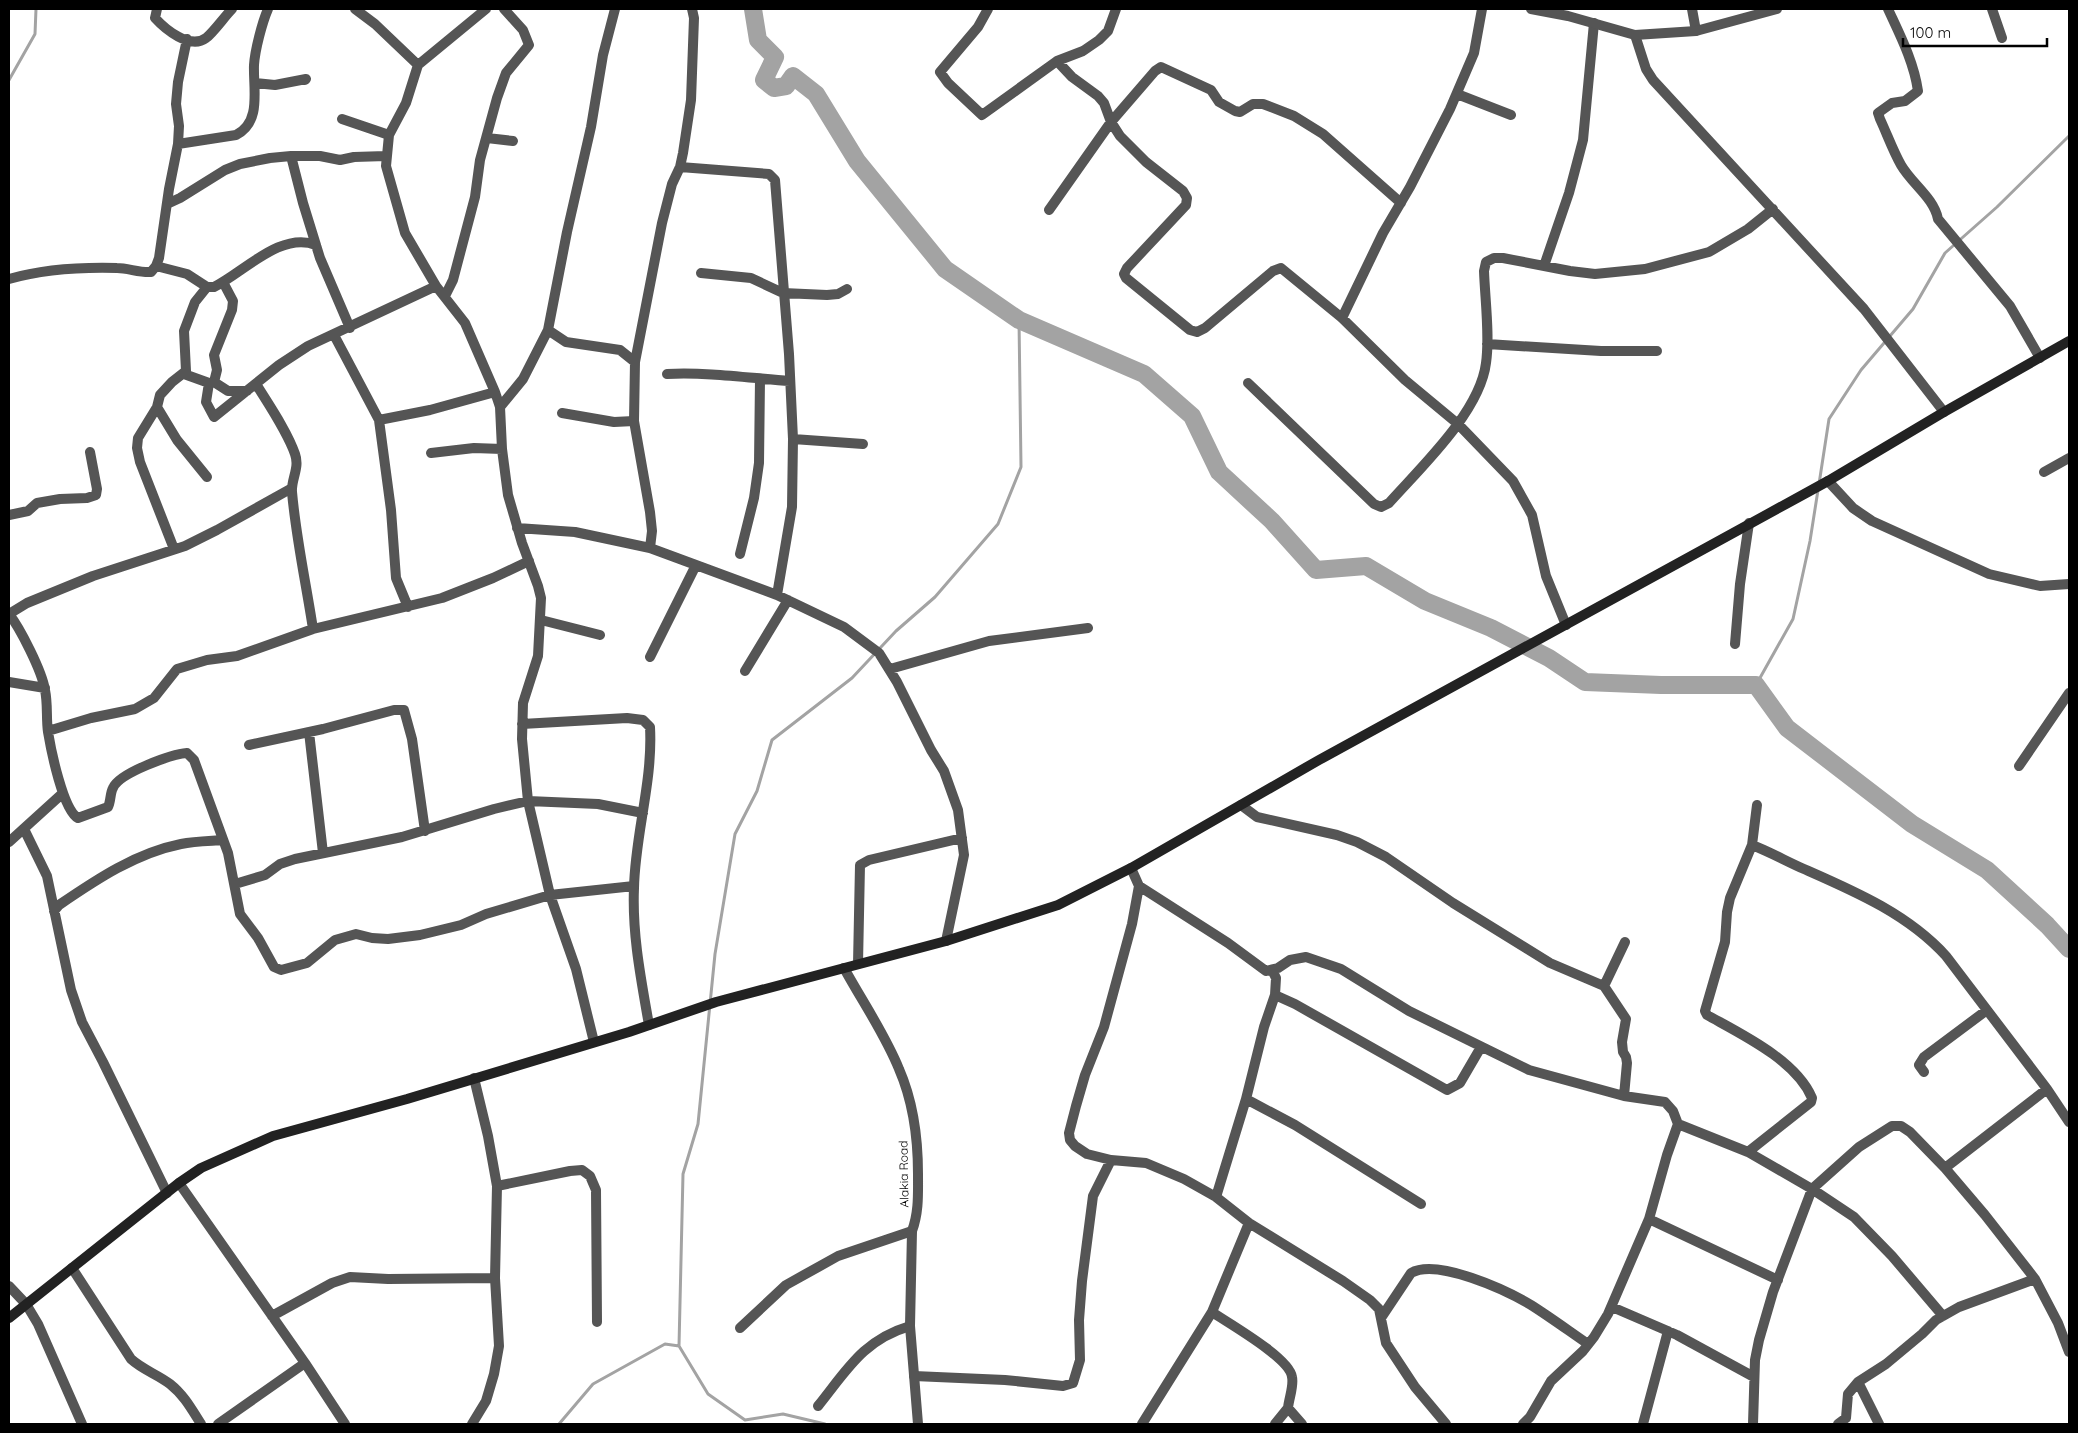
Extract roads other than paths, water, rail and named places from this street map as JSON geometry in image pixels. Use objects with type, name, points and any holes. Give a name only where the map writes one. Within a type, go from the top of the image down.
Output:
[{"type":"main road","points":[[9,1318],[179,1183],[201,1168],[273,1136],[594,1042],[716,1002],[946,941],[1058,905],[1131,868],[1327,755],[1826,482],[2069,341]]},
{"type":"street","points":[[158,9],[155,18],[164,29],[187,40],[194,41],[205,39],[232,9]]},
{"type":"street","points":[[178,144],[236,136],[248,126],[255,106],[254,64],[268,9]]},
{"type":"street","points":[[355,9],[375,24],[418,65]]},
{"type":"street","points":[[486,9],[418,65],[406,103],[390,135],[386,166],[405,233],[436,286],[465,323],[496,392],[500,407],[502,449],[508,495],[541,598],[538,656],[523,703],[522,724],[528,801],[550,895],[576,969],[594,1042]]},
{"type":"street","points":[[445,296],[453,280],[475,197],[480,160],[496,98],[506,73],[529,45],[523,30],[504,9]]},
{"type":"street","points":[[500,407],[523,379],[548,330],[615,9]]},
{"type":"street","points":[[650,548],[652,532],[650,512],[634,421],[635,362],[662,224],[672,184],[680,167],[691,100],[694,18],[692,9]]},
{"type":"street","points":[[988,9],[978,27],[940,72],[982,115],[986,114],[1057,61],[1084,51],[1099,40],[1108,31],[1116,9]]},
{"type":"street","points":[[1342,318],[1383,233],[1401,203],[1457,94],[1474,53],[1482,9]]},
{"type":"street","points":[[1532,9],[1594,23],[1635,35],[1696,30],[1777,9]]},
{"type":"street","points":[[1692,9],[1696,30]]},
{"type":"street","points":[[1888,9],[1907,50],[1916,75],[1918,91],[1905,101],[1892,103],[1878,113],[1901,165],[1924,195],[1932,201],[1938,218],[2010,306],[2040,358]]},
{"type":"street","points":[[1992,9],[2002,38]]},
{"type":"street","points":[[1544,266],[1569,193],[1583,140],[1594,23]]},
{"type":"street","points":[[1635,35],[1646,69],[1653,80],[1881,329],[1944,412]]},
{"type":"street","points":[[9,279],[29,273],[72,268],[120,268],[151,272],[156,266],[159,258],[178,144],[179,126],[176,96],[187,40]]},
{"type":"street","points":[[1057,61],[1072,77],[1098,96],[1104,103],[1111,122],[1120,136],[1146,162],[1183,191],[1187,198],[1186,205],[1127,268],[1124,274],[1126,278],[1190,330],[1196,332],[1205,328],[1273,271],[1281,268],[1342,318],[1405,380],[1458,424],[1497,462],[1512,480],[1532,515],[1546,576],[1566,625]]},
{"type":"street","points":[[1049,210],[1111,122],[1161,66],[1211,90],[1219,102],[1236,111],[1240,112],[1253,104],[1263,104],[1294,116],[1323,134],[1401,203]]},
{"type":"street","points":[[255,83],[275,85],[299,79],[305,80]]},
{"type":"street","points":[[1457,94],[1511,114]]},
{"type":"street","points":[[342,119],[390,135]]},
{"type":"street","points":[[487,138],[513,141]]},
{"type":"street","points":[[168,204],[226,170],[240,164],[291,156],[320,156],[340,160],[354,157],[386,156]]},
{"type":"street","points":[[291,156],[316,245],[350,328]]},
{"type":"street","points":[[680,167],[769,174],[774,180],[777,197],[793,439],[792,507],[777,594]]},
{"type":"street","points":[[1248,383],[1374,504],[1381,508],[1389,503],[1458,424],[1483,378],[1487,362],[1484,271],[1486,262],[1494,258],[1503,258],[1595,274],[1665,265],[1709,252],[1748,229],[1773,209]]},
{"type":"street","points":[[156,266],[187,274],[207,287],[214,287],[261,256],[291,243],[306,241],[316,245]]},
{"type":"street","points":[[701,273],[751,278],[784,293],[827,296],[838,294],[847,289]]},
{"type":"street","points":[[224,282],[232,301],[232,310],[214,355],[217,370],[214,382],[228,391],[247,391]]},
{"type":"street","points":[[184,374],[209,383],[206,402],[214,417],[279,365],[308,346],[350,328],[436,286]]},
{"type":"street","points":[[174,549],[140,462],[137,448],[138,438],[157,407],[160,395],[172,382],[184,374],[186,368],[184,331],[196,302],[207,287]]},
{"type":"street","points":[[548,330],[566,342],[620,350],[635,362]]},
{"type":"street","points":[[334,335],[379,420],[391,510],[396,578],[408,607]]},
{"type":"street","points":[[1487,344],[1601,351],[1657,351]]},
{"type":"street","points":[[668,374],[700,372],[719,376],[790,381]]},
{"type":"street","points":[[740,554],[754,498],[759,463],[760,379]]},
{"type":"street","points":[[256,384],[296,455],[297,471],[292,488],[295,522],[313,629]]},
{"type":"street","points":[[379,420],[430,410],[496,392]]},
{"type":"street","points":[[157,407],[177,440],[207,477]]},
{"type":"street","points":[[562,413],[614,422],[634,421]]},
{"type":"street","points":[[793,439],[863,444]]},
{"type":"street","points":[[431,453],[474,448],[502,449]]},
{"type":"street","points":[[9,515],[28,511],[37,503],[60,499],[87,498],[96,495],[97,489],[90,452]]},
{"type":"street","points":[[2044,472],[2069,458]]},
{"type":"street","points":[[1826,482],[1853,508],[1872,521],[1982,571],[2040,586],[2069,584]]},
{"type":"street","points":[[292,488],[217,530],[174,549],[93,576],[27,603],[9,614],[36,664],[45,688],[48,731],[63,793],[72,815],[78,818],[108,807],[113,788],[119,780],[164,758],[187,753],[194,760],[224,840],[240,914],[258,938],[274,967],[281,970],[307,963],[335,940],[356,934],[388,939],[420,935],[461,926],[486,914],[550,895],[634,886]]},
{"type":"street","points":[[1735,644],[1740,584],[1750,523]]},
{"type":"street","points":[[517,528],[575,532],[650,548],[777,594],[844,627],[885,661],[931,750],[944,771],[958,810],[964,855],[946,941]]},
{"type":"street","points":[[48,731],[92,718],[135,709],[154,698],[177,669],[207,660],[237,656],[313,629],[442,598],[493,578],[529,561]]},
{"type":"street","points":[[650,656],[696,565]]},
{"type":"street","points":[[744,671],[788,600]]},
{"type":"street","points":[[541,620],[600,635]]},
{"type":"street","points":[[885,661],[989,641],[1088,628]]},
{"type":"street","points":[[9,682],[45,688]]},
{"type":"street","points":[[2019,766],[2069,693]]},
{"type":"street","points":[[248,744],[309,732],[394,710],[404,710],[412,739],[425,831]]},
{"type":"street","points":[[522,724],[627,718],[643,720],[650,727],[648,791],[643,814],[634,886],[637,956],[649,1025]]},
{"type":"street","points":[[309,732],[323,853]]},
{"type":"street","points":[[9,842],[63,793]]},
{"type":"street","points":[[235,884],[264,874],[280,864],[295,859],[369,845],[528,801],[598,804],[643,814]]},
{"type":"street","points":[[1241,805],[1257,817],[1320,830],[1357,842],[1386,857],[1452,904],[1550,963],[1604,986],[1626,1019],[1622,1042],[1627,1063],[1624,1096]]},
{"type":"street","points":[[1748,1152],[1811,1102],[1812,1098],[1803,1082],[1769,1050],[1707,1015],[1705,1011],[1725,942],[1730,898],[1752,845],[1757,805]]},
{"type":"street","points":[[24,829],[47,876],[71,990],[82,1022],[167,1193]]},
{"type":"street","points":[[858,964],[860,865],[869,860],[962,838]]},
{"type":"street","points":[[54,911],[59,905],[101,877],[139,856],[182,844],[224,840]]},
{"type":"street","points":[[1752,845],[1847,887],[1893,913],[1934,943],[2047,1089],[2069,1122]]},
{"type":"street","points":[[1131,868],[1139,886],[1228,943],[1266,971],[1272,970],[1290,960],[1306,957],[1341,970],[1408,1011],[1529,1070],[1624,1096],[1665,1102],[1678,1124],[1748,1152],[1812,1189],[1854,1217],[1892,1256],[1943,1316]]},
{"type":"street","points":[[1139,886],[1132,924],[1104,1027],[1085,1074],[1069,1133],[1070,1140],[1087,1154],[1112,1160],[1146,1164],[1184,1178],[1216,1196],[1249,1224],[1343,1281],[1370,1300],[1379,1309],[1386,1343],[1415,1387],[1446,1424]]},
{"type":"street","points":[[1604,986],[1625,942]]},
{"type":"street","name":"Alakia Road","points":[[844,968],[899,1069],[906,1090],[918,1154],[918,1206],[912,1231],[910,1326],[918,1424]]},
{"type":"street","points":[[1216,1196],[1246,1099],[1264,1027],[1275,995],[1276,978],[1272,970]]},
{"type":"street","points":[[1275,995],[1296,1004],[1447,1090],[1460,1083],[1481,1047]]},
{"type":"street","points":[[1924,1072],[1919,1065],[1924,1058],[1987,1010]]},
{"type":"street","points":[[472,1424],[486,1401],[494,1374],[498,1346],[495,1278],[497,1186],[488,1136],[474,1078]]},
{"type":"street","points":[[1945,1168],[2047,1089]]},
{"type":"street","points":[[1246,1099],[1295,1125],[1421,1204]]},
{"type":"street","points":[[1523,1424],[1530,1417],[1551,1381],[1588,1344],[1603,1324],[1612,1307],[1649,1219],[1678,1124]]},
{"type":"street","points":[[1753,1424],[1754,1360],[1759,1340],[1778,1280],[1812,1189],[1859,1147],[1892,1126],[1901,1126],[1910,1132],[1945,1168],[2035,1279],[2068,1347]]},
{"type":"street","points":[[914,1376],[1005,1380],[1063,1386],[1073,1382],[1079,1368],[1082,1281],[1085,1250],[1091,1226],[1093,1196],[1112,1160]]},
{"type":"street","points":[[497,1186],[570,1171],[582,1170],[590,1176],[596,1190],[597,1322]]},
{"type":"street","points":[[179,1183],[305,1363],[345,1424]]},
{"type":"street","points":[[1649,1219],[1778,1280]]},
{"type":"street","points":[[1142,1424],[1212,1312],[1249,1224]]},
{"type":"street","points":[[740,1328],[786,1285],[838,1256],[912,1231]]},
{"type":"street","points":[[72,1268],[131,1359],[140,1367],[172,1386],[184,1398],[201,1424]]},
{"type":"street","points":[[1381,1318],[1410,1273],[1416,1270],[1434,1269],[1450,1271],[1485,1283],[1529,1304],[1588,1344]]},
{"type":"street","points":[[272,1316],[332,1283],[350,1277],[388,1280],[495,1278]]},
{"type":"street","points":[[1838,1424],[1846,1418],[1848,1394],[1858,1382],[1886,1364],[1943,1316],[1959,1307],[2035,1279]]},
{"type":"street","points":[[9,1286],[26,1304],[51,1354],[55,1367],[82,1424]]},
{"type":"street","points":[[1612,1307],[1668,1331],[1754,1377]]},
{"type":"street","points":[[1212,1312],[1275,1355],[1289,1368],[1292,1377],[1288,1408],[1275,1424]]},
{"type":"street","points":[[818,1406],[858,1356],[874,1342],[893,1331],[910,1326]]},
{"type":"street","points":[[1643,1424],[1668,1331]]},
{"type":"street","points":[[218,1424],[305,1363]]},
{"type":"street","points":[[1858,1382],[1878,1424]]},
{"type":"street","points":[[1288,1408],[1302,1424]]},
{"type":"waterway","points":[[9,80],[35,34],[36,9]]},
{"type":"waterway","points":[[753,9],[758,40],[775,57],[764,80],[774,88],[786,86],[793,76],[816,94],[857,161],[945,269],[1019,320],[1144,374],[1192,416],[1219,472],[1272,521],[1316,570],[1366,566],[1425,601],[1491,628],[1549,658],[1585,682],[1661,685],[1756,685],[1787,728],[1912,824],[1987,870],[2047,925],[2069,949]]},
{"type":"waterway","points":[[1819,484],[1829,419],[1861,370],[1913,309],[1945,253],[1997,207],[2069,136]]},
{"type":"waterway","points":[[825,1424],[783,1414],[745,1420],[708,1394],[679,1346],[683,1174],[698,1124],[715,954],[735,834],[757,791],[772,740],[852,678],[896,631],[935,597],[998,524],[1021,467],[1019,320]]},
{"type":"waterway","points":[[1756,685],[1793,619],[1810,541],[1818,490]]},
{"type":"waterway","points":[[559,1424],[593,1384],[665,1344],[679,1346]]}]
